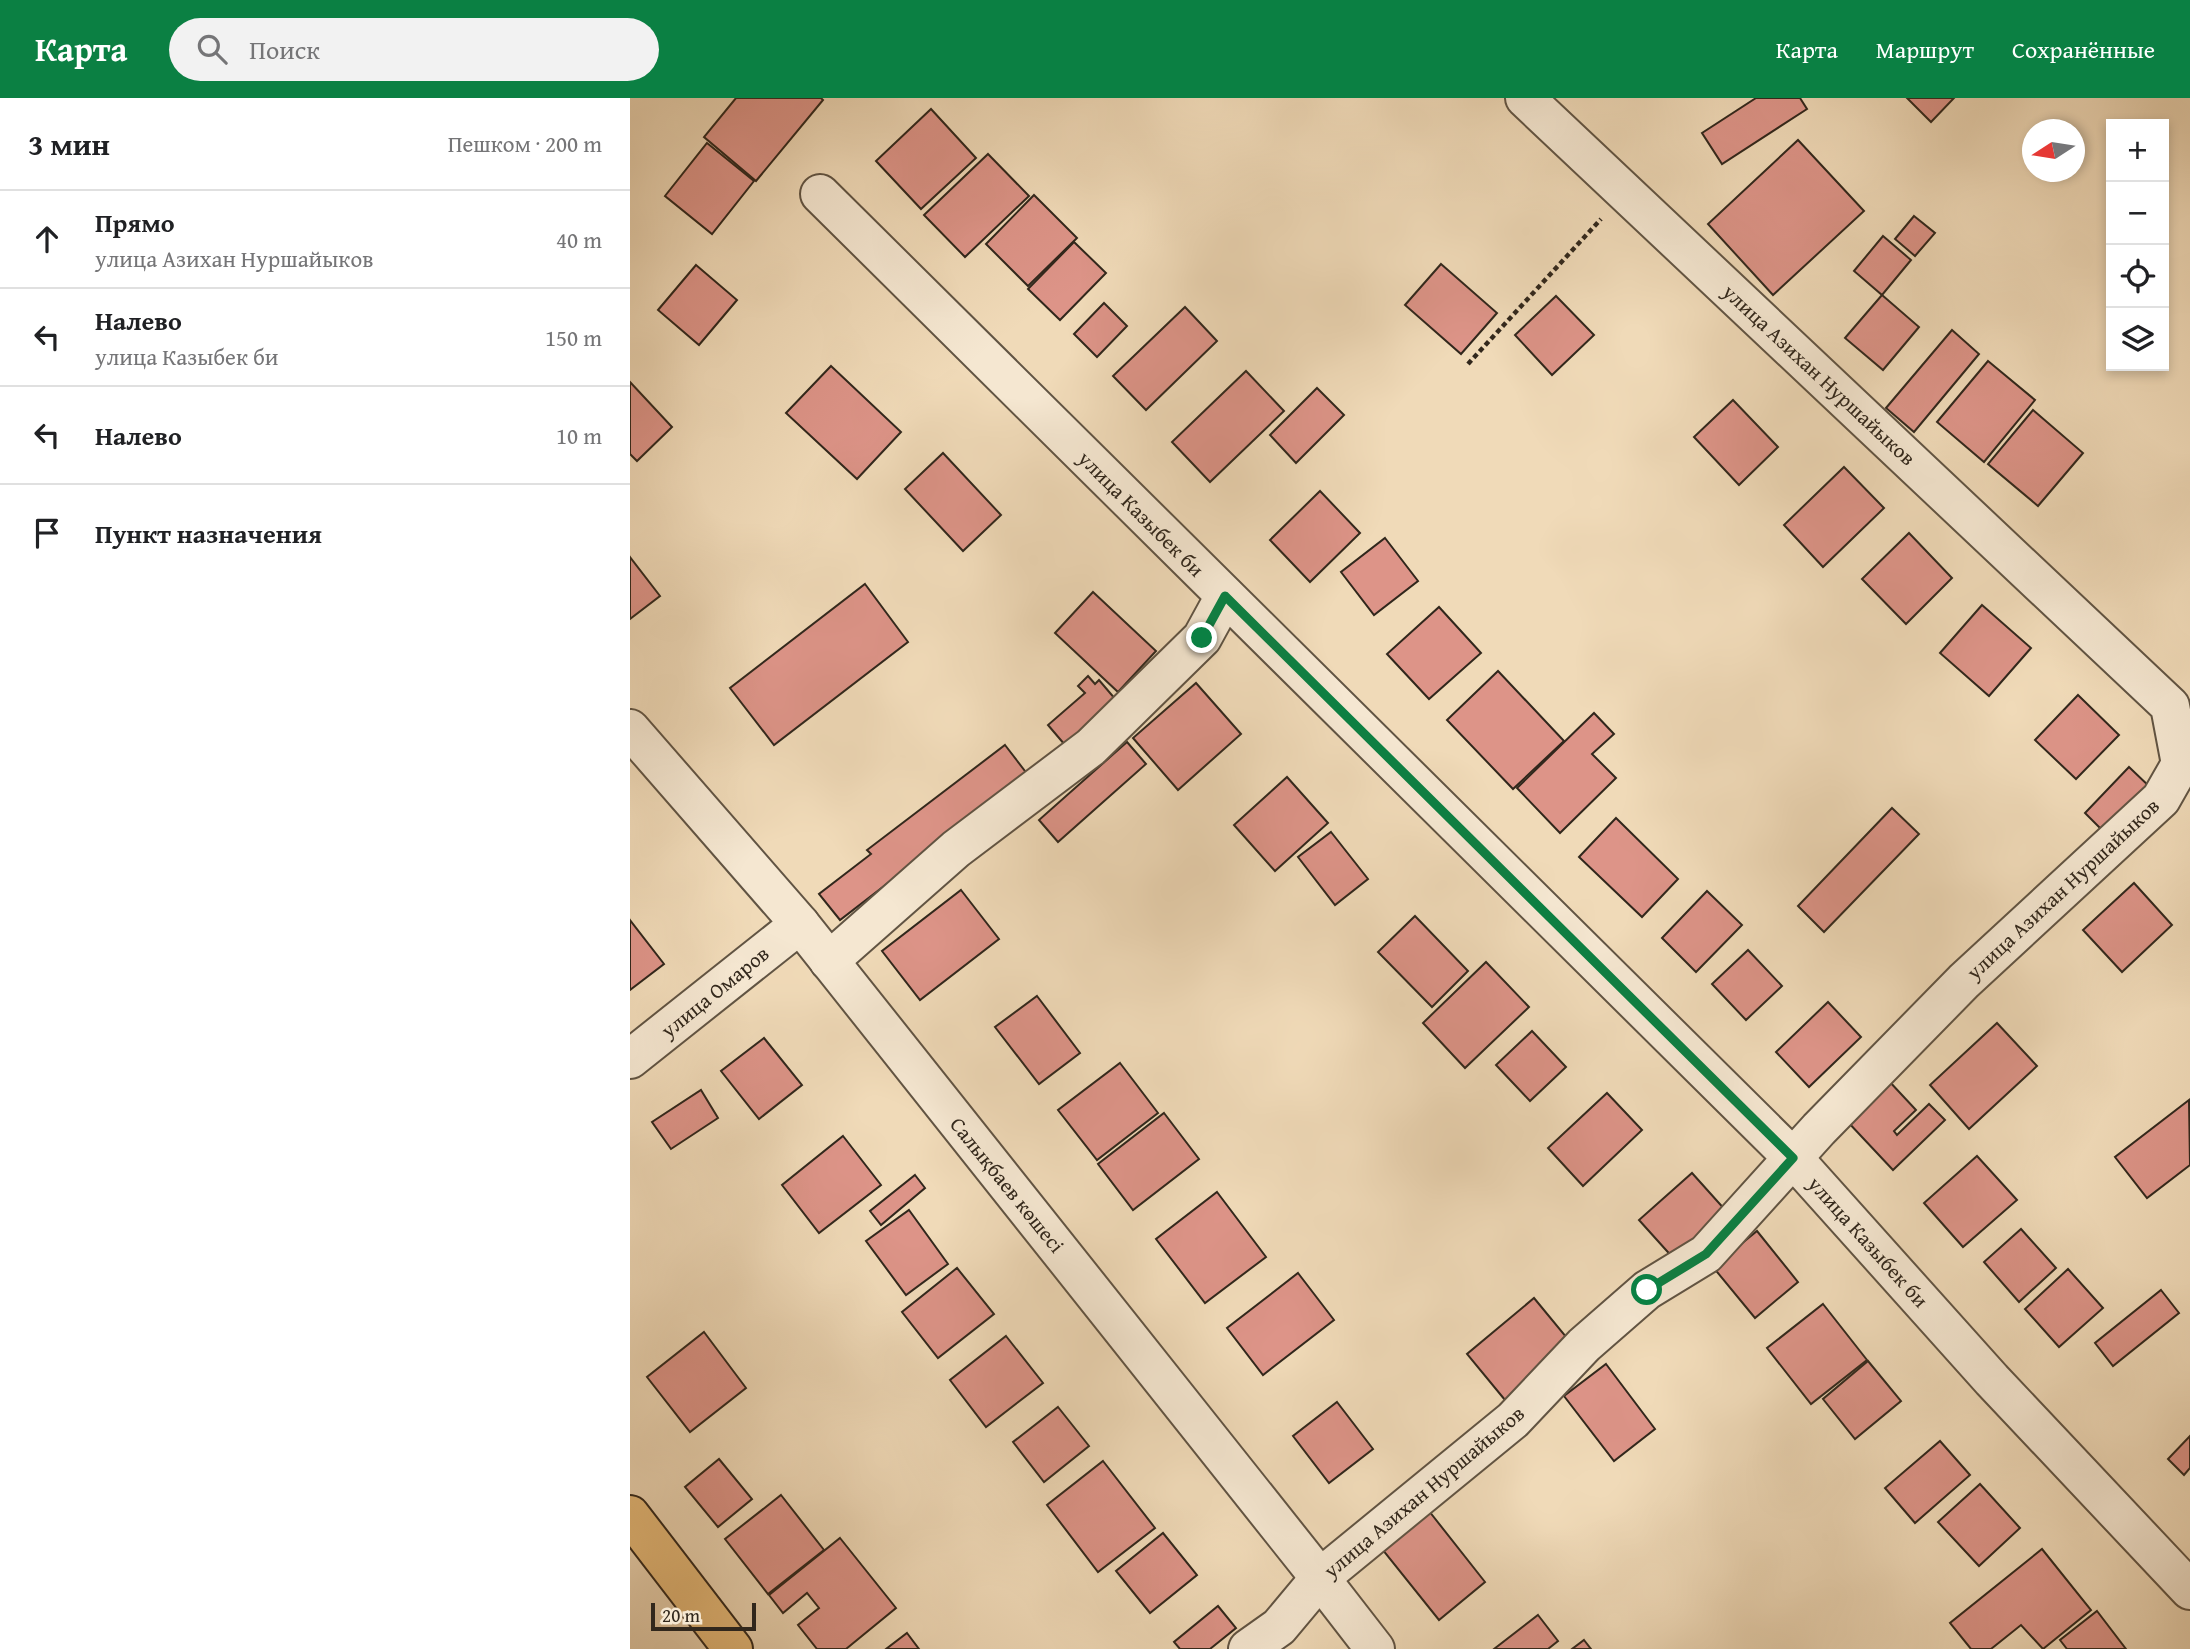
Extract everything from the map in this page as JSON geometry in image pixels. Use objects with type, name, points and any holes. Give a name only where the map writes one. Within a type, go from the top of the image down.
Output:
[{"type":"main road","points":[[630,1515],[733,1649]]},
{"type":"street","name":"улица Азихан Нуршайыков","points":[[1248,1649],[1279,1627],[1320,1578],[1513,1420],[1584,1345],[1647,1290],[1706,1254],[1793,1158],[1964,981],[2161,799],[2181,764],[2170,706],[1525,98]]},
{"type":"street","name":"улица Казыбек би","points":[[820,194],[1793,1158],[1992,1380],[2190,1590]]},
{"type":"street","points":[[829,961],[956,849],[1091,747],[1202,638],[1225,596]]},
{"type":"street","name":"Салықбаев көшесі","points":[[630,729],[800,924],[1375,1649]]},
{"type":"street","name":"улица Омаров","points":[[630,1059],[800,924]]},
{"type":"path","points":[[1468,363],[1625,192]]},
{"type":"building","points":[[736,98],[823,100],[756,181],[704,137]]},
{"type":"building","points":[[1756,98],[1800,98],[1807,109],[1722,164],[1702,133]]},
{"type":"building","points":[[1907,98],[1954,98],[1931,122]]},
{"type":"building","points":[[931,109],[976,158],[921,209],[876,161]]},
{"type":"building","points":[[1798,140],[1864,211],[1773,295],[1708,224]]},
{"type":"building","points":[[707,143],[754,181],[712,234],[665,196]]},
{"type":"building","points":[[988,154],[1029,196],[965,257],[924,215]]},
{"type":"building","points":[[1034,195],[1077,238],[1028,286],[986,244]]},
{"type":"building","points":[[1914,216],[1935,233],[1915,256],[1895,239]]},
{"type":"building","points":[[1883,236],[1911,260],[1882,295],[1854,271]]},
{"type":"building","points":[[1074,242],[1106,273],[1060,320],[1028,289]]},
{"type":"building","points":[[1441,264],[1497,313],[1461,354],[1405,305]]},
{"type":"building","points":[[696,265],[737,300],[699,345],[658,310]]},
{"type":"building","points":[[1882,295],[1919,327],[1883,370],[1845,338]]},
{"type":"building","points":[[1556,296],[1594,335],[1552,375],[1515,335]]},
{"type":"building","points":[[1104,303],[1127,326],[1097,357],[1074,334]]},
{"type":"building","points":[[1185,307],[1217,341],[1146,410],[1113,376]]},
{"type":"building","points":[[1952,330],[1979,354],[1914,432],[1886,408]]},
{"type":"building","points":[[1988,361],[2035,400],[1984,462],[1937,422]]},
{"type":"building","points":[[831,366],[901,432],[857,479],[786,413]]},
{"type":"building","points":[[1246,371],[1284,411],[1210,482],[1172,442]]},
{"type":"building","points":[[630,382],[672,427],[637,461],[630,454]]},
{"type":"building","points":[[1317,388],[1344,415],[1296,463],[1270,435]]},
{"type":"building","points":[[1733,400],[1778,447],[1739,485],[1694,437]]},
{"type":"building","points":[[2033,410],[2083,453],[2038,506],[1988,464]]},
{"type":"building","points":[[943,453],[1001,515],[963,551],[905,489]]},
{"type":"building","points":[[1844,467],[1884,508],[1823,567],[1784,525]]},
{"type":"building","points":[[1320,491],[1360,533],[1310,582],[1270,540]]},
{"type":"building","points":[[1909,533],[1952,578],[1906,624],[1862,579]]},
{"type":"building","points":[[1385,538],[1418,581],[1374,615],[1341,572]]},
{"type":"building","points":[[630,557],[660,596],[630,619]]},
{"type":"building","points":[[865,584],[908,642],[774,745],[730,688]]},
{"type":"building","points":[[1093,592],[1156,651],[1118,692],[1055,633]]},
{"type":"building","points":[[1982,605],[2031,648],[1989,696],[1940,653]]},
{"type":"building","points":[[1439,607],[1481,653],[1429,699],[1387,654]]},
{"type":"building","points":[[1498,671],[1564,741],[1513,789],[1447,720]]},
{"type":"building","points":[[1088,676],[1095,684],[1099,680],[1116,700],[1065,745],[1048,725],[1085,693],[1078,686]]},
{"type":"building","points":[[1196,683],[1241,734],[1178,790],[1133,738]]},
{"type":"building","points":[[2078,695],[2119,735],[2076,779],[2035,740]]},
{"type":"building","points":[[1594,713],[1614,734],[1592,754],[1616,778],[1560,833],[1517,788]]},
{"type":"building","points":[[1127,742],[1146,764],[1058,842],[1039,820]]},
{"type":"building","points":[[1005,745],[1028,775],[840,920],[819,894],[871,854],[867,850]]},
{"type":"building","points":[[2129,767],[2152,789],[2107,835],[2085,813]]},
{"type":"building","points":[[1287,777],[1328,823],[1275,871],[1234,825]]},
{"type":"building","points":[[1892,808],[1919,834],[1824,932],[1798,906]]},
{"type":"building","points":[[1616,818],[1678,879],[1642,917],[1579,857]]},
{"type":"building","points":[[1331,832],[1368,879],[1335,905],[1298,857]]},
{"type":"building","points":[[2134,883],[2172,925],[2122,972],[2083,930]]},
{"type":"building","points":[[961,890],[999,939],[920,1000],[882,951]]},
{"type":"building","points":[[1707,891],[1742,925],[1696,972],[1662,938]]},
{"type":"building","points":[[1415,916],[1468,971],[1432,1007],[1378,952]]},
{"type":"building","points":[[630,920],[664,964],[630,990]]},
{"type":"building","points":[[1748,950],[1782,986],[1746,1020],[1712,984]]},
{"type":"building","points":[[1486,962],[1529,1007],[1465,1068],[1423,1023]]},
{"type":"building","points":[[1037,996],[1080,1053],[1039,1084],[995,1027]]},
{"type":"building","points":[[1828,1002],[1861,1037],[1809,1087],[1776,1052]]},
{"type":"building","points":[[1997,1023],[2037,1066],[1969,1129],[1930,1085]]},
{"type":"building","points":[[1532,1031],[1566,1067],[1530,1101],[1496,1065]]},
{"type":"building","points":[[764,1038],[802,1085],[759,1119],[721,1071]]},
{"type":"building","points":[[1120,1063],[1158,1113],[1097,1160],[1058,1110]]},
{"type":"building","points":[[1888,1080],[1916,1110],[1894,1131],[1897,1135],[1929,1104],[1945,1120],[1893,1170],[1846,1120]]},
{"type":"building","points":[[701,1090],[718,1118],[671,1149],[652,1122]]},
{"type":"building","points":[[1607,1093],[1642,1130],[1583,1186],[1548,1148]]},
{"type":"building","points":[[2189,1100],[2190,1165],[2147,1198],[2115,1157]]},
{"type":"building","points":[[1164,1113],[1199,1159],[1133,1210],[1098,1164]]},
{"type":"building","points":[[843,1136],[881,1185],[819,1233],[782,1185]]},
{"type":"building","points":[[1977,1156],[2017,1200],[1963,1247],[1924,1203]]},
{"type":"building","points":[[1692,1173],[1727,1212],[1675,1260],[1639,1220]]},
{"type":"building","points":[[915,1175],[925,1188],[881,1225],[870,1211]]},
{"type":"building","points":[[1217,1192],[1266,1257],[1205,1303],[1156,1239]]},
{"type":"building","points":[[909,1210],[948,1264],[906,1295],[866,1241]]},
{"type":"building","points":[[2021,1229],[2056,1268],[2019,1302],[1984,1262]]},
{"type":"building","points":[[1757,1231],[1798,1282],[1755,1318],[1713,1267]]},
{"type":"building","points":[[957,1268],[994,1314],[938,1358],[902,1312]]},
{"type":"building","points":[[2068,1269],[2103,1308],[2059,1347],[2025,1309]]},
{"type":"building","points":[[1298,1273],[1334,1320],[1263,1375],[1227,1328]]},
{"type":"building","points":[[2161,1290],[2179,1313],[2113,1366],[2095,1343]]},
{"type":"building","points":[[1534,1298],[1572,1344],[1505,1400],[1467,1354]]},
{"type":"building","points":[[1823,1304],[1867,1360],[1811,1404],[1767,1348]]},
{"type":"building","points":[[704,1332],[746,1388],[690,1432],[647,1377]]},
{"type":"building","points":[[1006,1336],[1043,1383],[986,1427],[950,1380]]},
{"type":"building","points":[[1868,1361],[1901,1401],[1855,1439],[1823,1399]]},
{"type":"building","points":[[1606,1364],[1655,1429],[1614,1461],[1564,1396]]},
{"type":"building","points":[[1337,1402],[1373,1449],[1329,1483],[1293,1436]]},
{"type":"building","points":[[1058,1407],[1089,1446],[1044,1482],[1013,1442]]},
{"type":"building","points":[[2190,1436],[2190,1468],[2184,1475],[2168,1459]]},
{"type":"building","points":[[1940,1441],[1970,1475],[1915,1523],[1885,1488]]},
{"type":"building","points":[[719,1459],[752,1499],[718,1527],[685,1487]]},
{"type":"building","points":[[1103,1461],[1155,1528],[1098,1572],[1047,1505]]},
{"type":"building","points":[[1980,1484],[2020,1528],[1979,1566],[1938,1522]]},
{"type":"building","points":[[781,1495],[824,1550],[768,1594],[725,1539]]},
{"type":"building","points":[[1429,1511],[1485,1582],[1439,1620],[1382,1549]]},
{"type":"building","points":[[1163,1533],[1197,1575],[1150,1613],[1116,1571]]},
{"type":"building","points":[[840,1538],[896,1608],[846,1649],[817,1649],[798,1625],[819,1608],[807,1593],[783,1613],[769,1595]]},
{"type":"building","points":[[2042,1549],[2091,1610],[2043,1649],[2021,1625],[1991,1649],[1971,1649],[1950,1623]]},
{"type":"building","points":[[1218,1606],[1236,1628],[1210,1649],[1180,1649],[1174,1642]]},
{"type":"building","points":[[2097,1611],[2126,1649],[2067,1649],[2060,1640]]},
{"type":"building","points":[[1538,1615],[1558,1641],[1548,1649],[1494,1649]]},
{"type":"building","points":[[907,1633],[919,1649],[886,1649]]},
{"type":"building","points":[[1584,1640],[1591,1649],[1572,1649]]},
{"type":"route","points":[[1202,638],[1225,596],[1793,1158],[1706,1254],[1647,1290]]}]
